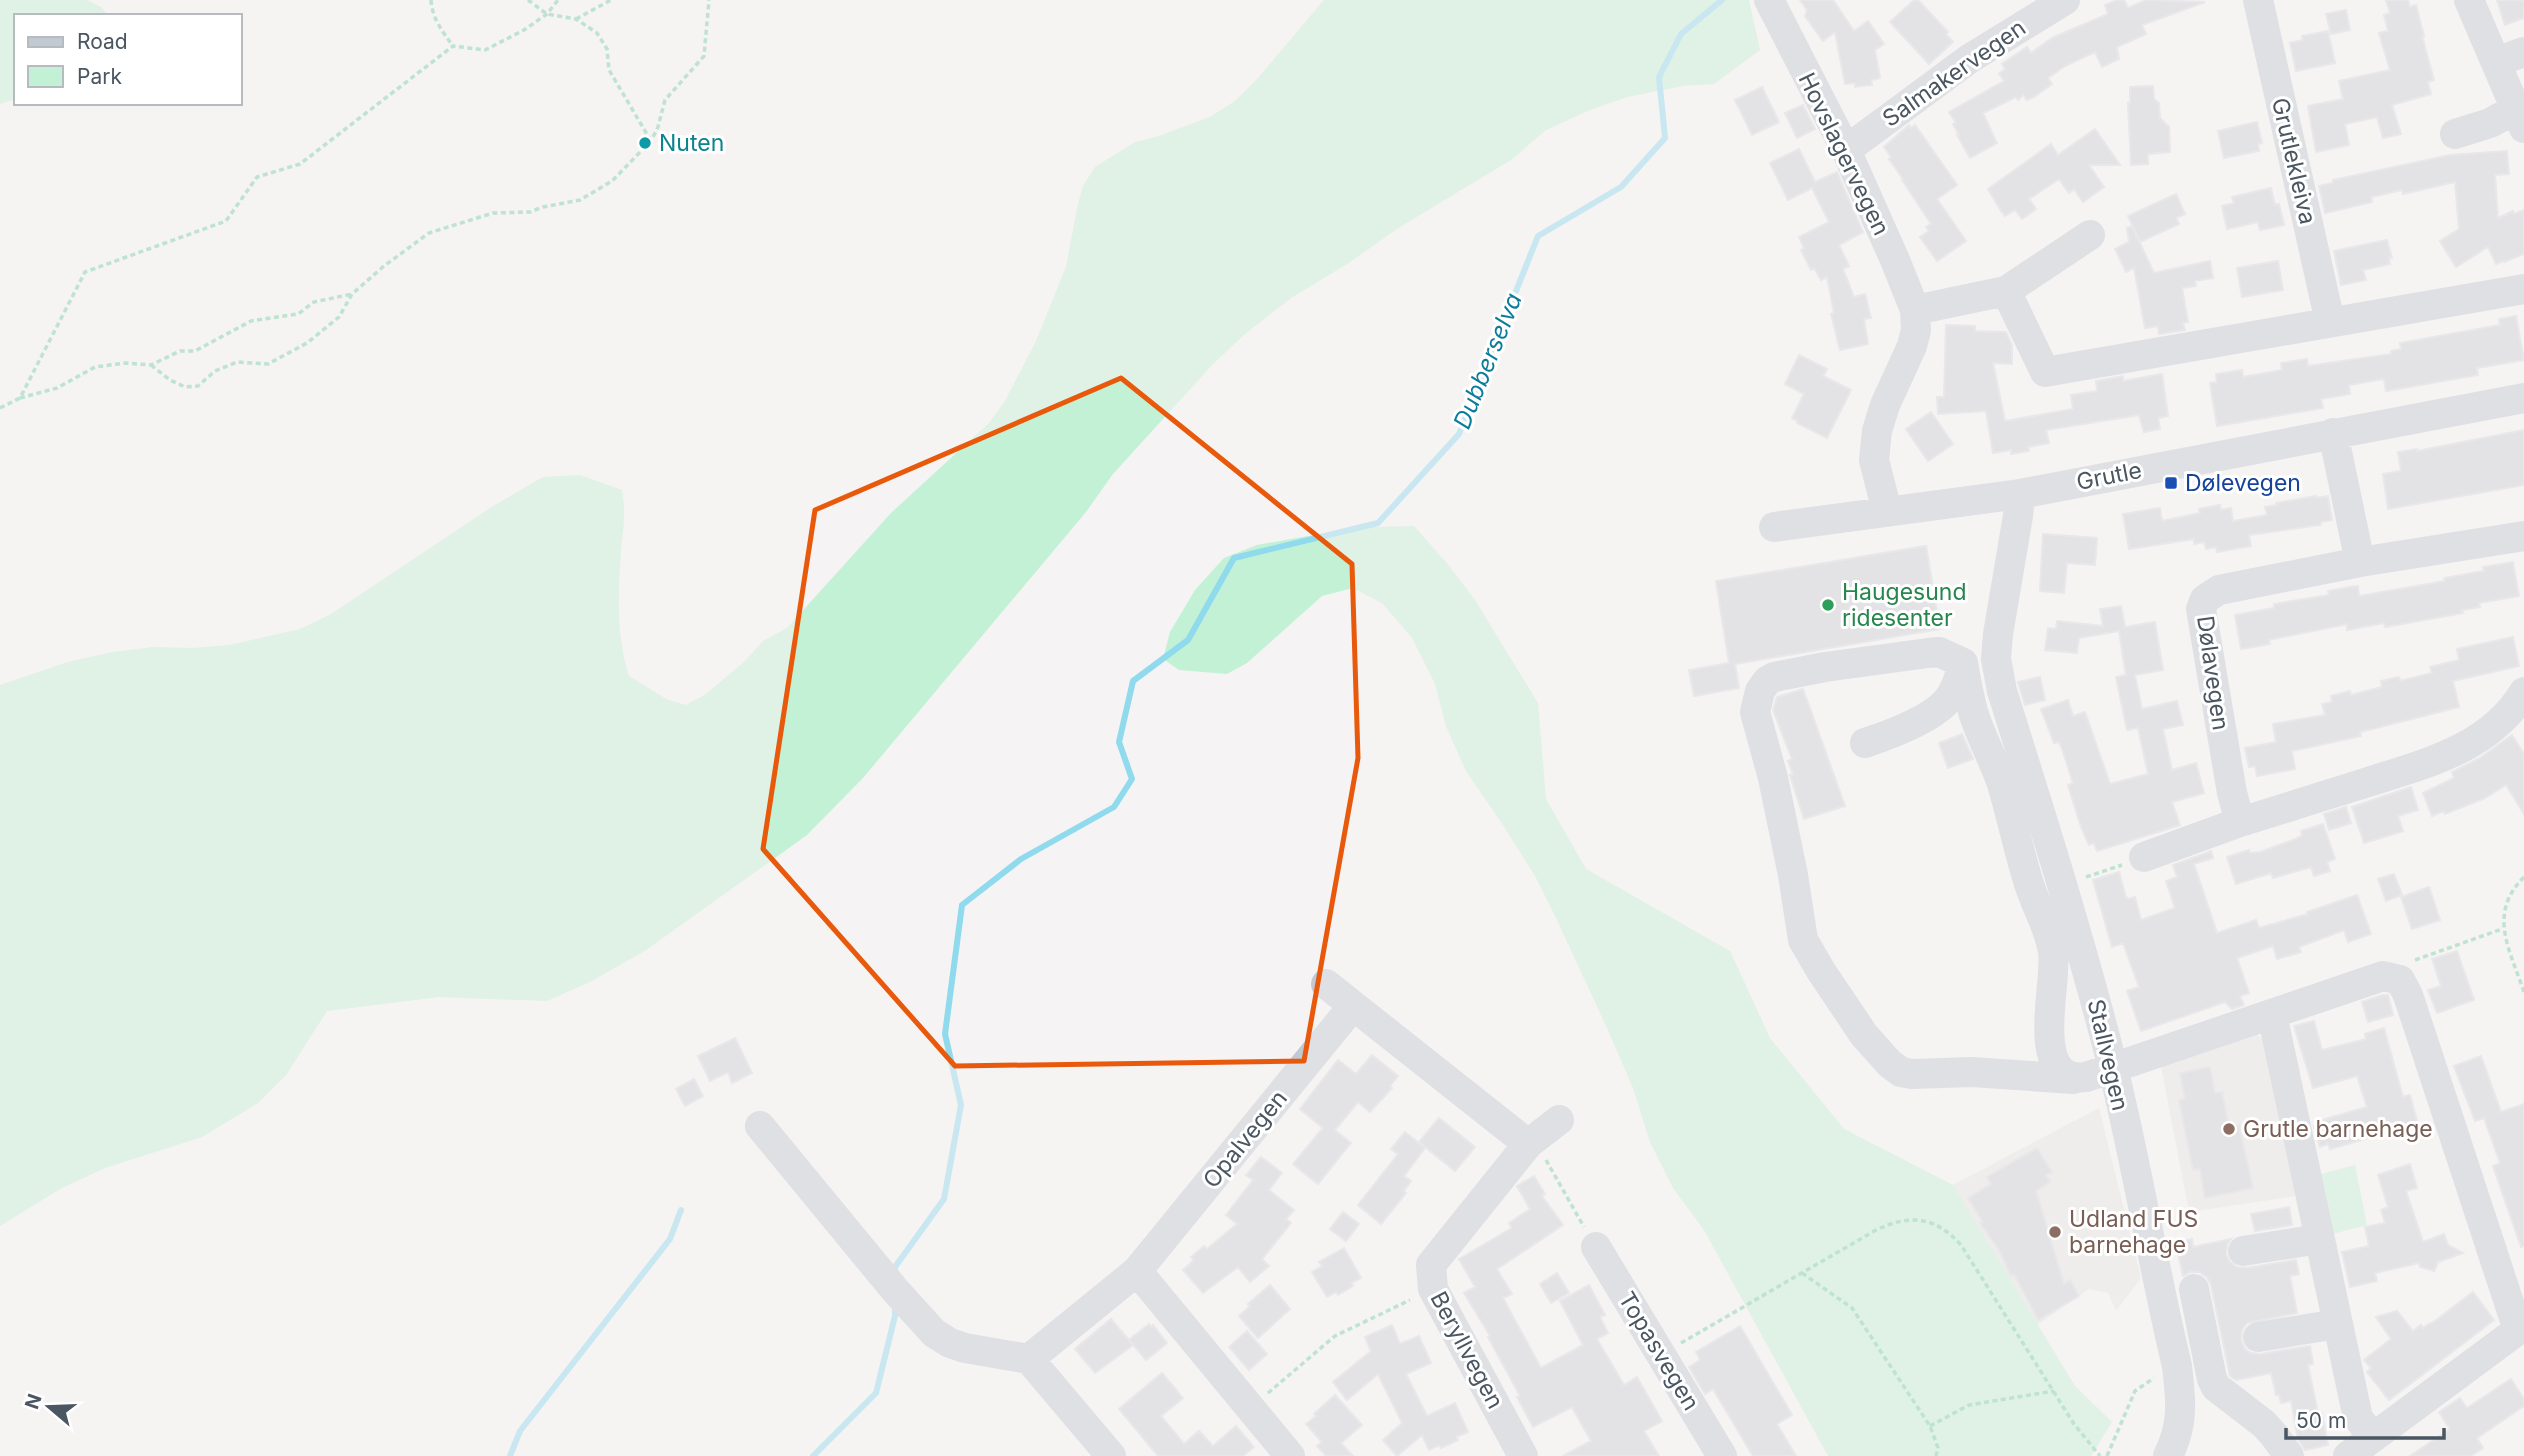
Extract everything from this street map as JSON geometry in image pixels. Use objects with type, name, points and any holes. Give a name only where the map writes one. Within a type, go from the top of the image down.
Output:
[{"type":"street","name":"Hovslagervegen","points":[[1769,0],[1846,150],[1915,310],[1916,330],[1912,346],[1885,405],[1877,430],[1874,460],[1886,511]]},
{"type":"street","name":"Salmakervegen","points":[[1846,150],[1969,59],[2065,0]]},
{"type":"street","name":"Grutlekleiva","points":[[2258,0],[2330,322]]},
{"type":"street","points":[[2455,134],[2490,123],[2520,119],[2469,0]]},
{"type":"street","points":[[2496,62],[2524,52]]},
{"type":"street","points":[[1915,310],[2006,291],[2090,235]]},
{"type":"street","points":[[2006,291],[2045,372],[2524,289]]},
{"type":"street","name":"Grutle","points":[[1774,527],[2020,494],[2524,398]]},
{"type":"street","points":[[2333,433],[2360,562]]},
{"type":"street","name":"Stallvegen","points":[[2020,494],[1996,659],[2002,691],[2064,885],[2113,1068],[2178,1366],[2182,1411],[2177,1435],[2168,1456]]},
{"type":"street","name":"Dølavegen","points":[[2240,822],[2232,793],[2203,625],[2202,609],[2205,599],[2218,590],[2360,562],[2524,536]]},
{"type":"street","points":[[1996,659],[1973,659],[1963,663],[1939,652],[1885,658],[1774,677],[1767,681],[1760,691],[1755,712],[1794,875],[1803,940],[1864,1035],[1889,1064],[1900,1072],[1912,1074],[1972,1072],[2073,1079],[2113,1068],[2383,976],[2400,980],[2408,995],[2518,1331],[2348,1456]]},
{"type":"street","points":[[1865,743],[1890,735],[1944,704],[1956,686],[1963,663]]},
{"type":"street","points":[[1963,663],[1975,716],[2001,782],[2031,888],[2054,955],[2049,1026],[2051,1050],[2063,1073],[2073,1079]]},
{"type":"street","points":[[2144,857],[2240,822],[2460,750],[2493,729],[2515,707],[2524,692]]},
{"type":"street","points":[[1326,984],[1528,1144]]},
{"type":"street","name":"Opalvegen","points":[[1029,1359],[1137,1271],[1353,1006]]},
{"type":"street","points":[[2272,1014],[2358,1418],[2374,1437]]},
{"type":"street","name":"Beryllvegen","points":[[1523,1456],[1433,1289],[1431,1265],[1528,1144],[1559,1120]]},
{"type":"street","points":[[760,1126],[906,1303],[934,1332],[950,1343],[965,1348],[1029,1359],[1111,1456]]},
{"type":"street","points":[[2243,1251],[2319,1239]]},
{"type":"street","name":"Topasvegen","points":[[1595,1247],[1722,1456]]},
{"type":"street","points":[[1137,1271],[1290,1456]]},
{"type":"street","points":[[2194,1289],[2212,1379],[2219,1391],[2264,1424],[2289,1456]]},
{"type":"street","points":[[2258,1337],[2337,1324]]},
{"type":"path","points":[[431,0],[439,27],[453,46]]},
{"type":"path","points":[[528,0],[547,14],[576,19],[597,33],[607,49],[609,70],[651,141]]},
{"type":"path","points":[[20,398],[85,272],[226,222],[257,177],[300,164],[453,46],[485,50],[524,30],[547,14],[558,0]]},
{"type":"path","points":[[576,19],[611,0]]},
{"type":"path","points":[[151,365],[170,380],[185,387],[198,386],[215,371],[237,362],[268,364],[307,343],[339,317],[352,294],[429,233],[493,213],[530,212],[580,200],[612,181],[651,141],[658,127],[665,100],[704,56],[709,0]]},
{"type":"path","points":[[0,408],[20,398],[57,388],[95,367],[125,363],[151,365],[180,351],[195,351],[251,321],[298,314],[314,302],[352,294]]},
{"type":"path","points":[[2064,885],[2144,857]]},
{"type":"path","points":[[2524,877],[2508,900],[2502,929],[2524,992]]},
{"type":"path","points":[[2400,980],[2413,961],[2502,929]]},
{"type":"path","points":[[1528,1144],[1542,1153],[1595,1247]]},
{"type":"path","points":[[1661,1355],[1868,1233],[1893,1222],[1911,1219],[1932,1223],[1953,1236],[1961,1245],[2074,1424],[2100,1456]]},
{"type":"path","points":[[1802,1273],[1852,1308],[1930,1426],[1938,1448],[1936,1456]]},
{"type":"path","points":[[1251,1408],[1335,1336],[1433,1289]]},
{"type":"path","points":[[2107,1456],[2135,1391],[2159,1374],[2178,1366]]},
{"type":"path","points":[[1930,1426],[1969,1405],[2054,1391]]},
{"type":"highlighted area","points":[[1121,378],[1352,564],[1358,758],[1304,1061],[955,1066],[763,849],[815,510]]},
{"type":"shaded area","name":"Grutle barnehage","points":[[2248,1030],[2268,1042],[2296,1196],[2189,1212],[2160,1061]]},
{"type":"shaded area","name":"Udland FUS barnehage","points":[[2099,1108],[2141,1278],[2116,1311],[2108,1293],[2089,1289],[2037,1325],[1953,1185]]},
{"type":"green space","points":[[0,0],[87,0],[101,7],[107,14],[14,14],[14,100],[0,104]]},
{"type":"green space","points":[[1324,0],[1749,0],[1760,50],[1714,84],[1683,86],[1627,97],[1546,130],[1511,160],[1400,227],[1291,298],[1245,334],[1213,364],[1113,474],[1086,512],[863,778],[807,835],[646,950],[592,981],[547,1001],[439,997],[327,1011],[286,1075],[258,1103],[202,1137],[105,1168],[60,1189],[0,1226],[0,685],[68,662],[113,652],[154,647],[230,645],[300,629],[331,614],[493,506],[543,477],[580,475],[622,490],[624,519],[619,622],[629,676],[668,700],[686,705],[706,694],[744,662],[763,641],[787,628],[891,513],[989,423],[1005,401],[1036,341],[1066,267],[1083,186],[1095,167],[1135,142],[1210,117],[1235,101]]},
{"type":"green space","points":[[1414,526],[1475,600],[1538,703],[1546,799],[1586,869],[1730,951],[1770,1038],[1844,1129],[1953,1185],[2075,1386],[2112,1422],[2091,1456],[1828,1456],[1704,1230],[1673,1188],[1650,1142],[1633,1088],[1607,1028],[1556,918],[1535,876],[1466,771],[1446,726],[1435,684],[1412,638],[1382,603],[1353,588],[1322,596],[1247,663],[1227,674],[1179,670],[1163,659],[1170,632],[1195,590],[1224,558],[1257,545],[1330,532]]},
{"type":"green space","points":[[2355,1165],[2367,1225],[2325,1236],[2314,1176]]},
{"type":"building","points":[[1800,0],[1833,0],[1854,31],[1868,21],[1884,44],[1875,50],[1880,78],[1871,80],[1872,85],[1855,87],[1855,83],[1845,84],[1835,32],[1823,41],[1805,16],[1807,10]]},
{"type":"building","points":[[1914,0],[1918,0],[1948,32],[1946,34],[1953,42],[1929,64],[1890,22]]},
{"type":"building","points":[[2124,0],[2128,8],[2146,0],[2205,2],[2142,25],[2146,34],[2117,47],[2119,59],[2102,67],[2095,52],[2065,66],[2048,78],[2052,84],[2034,97],[2027,100],[2023,95],[2018,100],[2016,97],[1983,113],[1997,143],[1970,158],[1957,135],[1953,124],[1956,123],[1949,112],[2004,81],[1999,74],[2005,69],[2002,64],[2027,47],[2031,53],[2052,38],[2108,14],[2105,5]]},
{"type":"building","points":[[2386,0],[2408,0],[2410,7],[2416,5],[2434,80],[2428,82],[2431,94],[2392,105],[2401,134],[2383,138],[2377,117],[2345,124],[2349,145],[2316,152],[2308,106],[2343,99],[2339,81],[2390,70],[2379,33],[2388,31],[2384,15],[2390,13]]},
{"type":"building","points":[[2497,0],[2524,0],[2524,18],[2505,25]]},
{"type":"building","points":[[2346,10],[2350,30],[2331,34],[2326,14]]},
{"type":"building","points":[[2328,31],[2335,63],[2296,71],[2290,43],[2303,40],[2302,36]]},
{"type":"building","points":[[2153,86],[2154,99],[2159,103],[2160,118],[2169,127],[2170,152],[2148,154],[2148,164],[2131,165],[2128,103],[2130,87]]},
{"type":"building","points":[[1762,87],[1779,122],[1752,135],[1735,100]]},
{"type":"building","points":[[1803,105],[1815,129],[1797,138],[1785,113]]},
{"type":"building","points":[[2257,122],[2262,143],[2258,144],[2259,151],[2224,158],[2218,131]]},
{"type":"building","points":[[1909,125],[1911,128],[1915,125],[1957,185],[1937,199],[1966,241],[1937,261],[1920,237],[1929,231],[1926,227],[1931,224],[1884,147]]},
{"type":"building","points":[[2095,129],[2120,165],[2089,165],[2104,187],[2083,202],[2074,189],[2069,193],[2059,179],[2029,199],[2036,209],[2022,219],[2015,210],[2005,216],[1988,189],[2051,144],[2058,155]]},
{"type":"building","points":[[1799,149],[1815,182],[1837,172],[1863,232],[1839,245],[1849,266],[1843,269],[1854,297],[1865,294],[1871,318],[1864,319],[1868,344],[1840,350],[1831,314],[1834,313],[1827,277],[1821,280],[1814,268],[1811,270],[1801,250],[1804,248],[1799,237],[1829,222],[1812,188],[1788,200],[1770,163]]},
{"type":"building","points":[[2507,151],[2509,174],[2495,175],[2498,218],[2513,211],[2514,214],[2524,210],[2524,254],[2504,262],[2496,264],[2488,247],[2456,267],[2440,241],[2459,229],[2455,182],[2403,194],[2402,190],[2371,197],[2372,202],[2325,213],[2319,186],[2333,183],[2333,180],[2450,155]]},
{"type":"building","points":[[2271,188],[2275,205],[2279,204],[2284,225],[2260,230],[2258,222],[2227,229],[2222,206],[2234,203],[2232,197]]},
{"type":"building","points":[[2176,194],[2185,214],[2176,218],[2179,224],[2140,242],[2128,216]]},
{"type":"building","points":[[2132,226],[2154,273],[2210,261],[2213,278],[2195,281],[2196,286],[2182,288],[2188,322],[2183,323],[2185,330],[2159,334],[2158,326],[2145,328],[2134,268],[2126,272],[2115,249],[2129,242],[2127,228]]},
{"type":"building","points":[[2387,240],[2392,258],[2389,258],[2390,264],[2363,270],[2366,280],[2341,285],[2334,251]]},
{"type":"building","points":[[2278,261],[2283,290],[2242,297],[2237,268]]},
{"type":"building","points":[[2516,316],[2524,360],[2477,368],[2478,375],[2386,391],[2384,379],[2349,385],[2350,394],[2321,399],[2323,408],[2217,426],[2210,383],[2217,382],[2216,374],[2242,370],[2243,377],[2282,370],[2281,363],[2307,359],[2308,366],[2391,354],[2391,351],[2401,349],[2400,343],[2500,325],[2499,319]]},
{"type":"building","points":[[1946,325],[1975,326],[1975,331],[2006,332],[2012,345],[2012,364],[1993,363],[2005,421],[2073,409],[2071,395],[2097,391],[2096,381],[2123,376],[2123,381],[2162,374],[2168,416],[2158,418],[2160,429],[2144,432],[2139,415],[2046,430],[2049,443],[2028,447],[2029,451],[1993,453],[1986,411],[1938,414],[1937,397],[1944,397]]},
{"type":"building","points":[[1799,355],[1827,369],[1823,376],[1851,390],[1827,438],[1792,418],[1804,394],[1785,384]]},
{"type":"building","points":[[1931,412],[1953,444],[1928,461],[1906,429]]},
{"type":"building","points":[[2524,430],[2524,485],[2388,509],[2383,474],[2401,471],[2398,452],[2417,451]]},
{"type":"building","points":[[2328,496],[2332,520],[2321,522],[2321,525],[2249,535],[2251,546],[2217,552],[2216,547],[2206,549],[2204,542],[2194,544],[2194,539],[2129,549],[2123,514],[2160,508],[2162,521],[2200,513],[2199,509],[2220,505],[2221,510],[2231,508],[2233,521],[2267,515],[2265,507],[2277,505],[2276,503]]},
{"type":"building","points":[[2043,534],[2097,538],[2095,565],[2067,563],[2064,593],[2040,591]]},
{"type":"building","name":"Haugesund ridesenter","points":[[1926,546],[1940,629],[1735,664],[1739,688],[1694,696],[1689,670],[1729,663],[1716,581]]},
{"type":"building","points":[[2513,562],[2519,596],[2479,603],[2480,607],[2462,610],[2463,613],[2385,627],[2384,623],[2347,630],[2347,624],[2269,640],[2270,644],[2241,649],[2235,615],[2274,608],[2274,604],[2329,595],[2328,591],[2358,586],[2359,596],[2445,581],[2444,578],[2484,571],[2483,567]]},
{"type":"building","points":[[2121,606],[2125,627],[2155,622],[2163,670],[2135,675],[2142,709],[2177,701],[2183,725],[2163,729],[2172,770],[2196,763],[2204,793],[2172,802],[2180,825],[2097,851],[2094,843],[2089,845],[2081,827],[2068,785],[2073,783],[2062,749],[2059,742],[2054,743],[2041,709],[2068,700],[2073,716],[2085,712],[2110,784],[2148,774],[2138,728],[2127,730],[2116,677],[2126,675],[2119,631],[2079,638],[2077,653],[2045,650],[2048,628],[2056,629],[2057,621],[2103,626],[2100,609]]},
{"type":"building","points":[[2513,637],[2519,666],[2453,681],[2459,707],[2360,732],[2361,736],[2292,751],[2295,769],[2257,776],[2255,766],[2249,767],[2245,748],[2276,742],[2273,724],[2325,715],[2322,704],[2332,702],[2331,696],[2350,691],[2351,695],[2382,687],[2381,681],[2399,677],[2400,681],[2432,673],[2430,667],[2459,660],[2457,649]]},
{"type":"building","points":[[2040,677],[2045,700],[2025,705],[2018,682]]},
{"type":"building","points":[[1803,689],[1845,806],[1804,819],[1790,775],[1793,774],[1788,761],[1792,759],[1773,710],[1777,697]]},
{"type":"building","points":[[1962,734],[1973,759],[1948,768],[1939,743]]},
{"type":"building","points":[[2512,735],[2524,754],[2524,814],[2506,785],[2485,798],[2445,814],[2444,811],[2432,816],[2423,793],[2454,778],[2452,772],[2480,758]]},
{"type":"building","points":[[2411,787],[2418,810],[2398,816],[2403,831],[2364,843],[2352,807]]},
{"type":"building","points":[[2346,807],[2351,823],[2329,830],[2324,814]]},
{"type":"building","points":[[2323,824],[2335,859],[2327,862],[2330,871],[2314,876],[2311,867],[2273,878],[2271,873],[2236,884],[2227,857],[2249,850],[2250,853],[2260,852],[2302,836],[2301,831]]},
{"type":"building","points":[[2211,851],[2213,858],[2194,864],[2217,933],[2256,920],[2259,928],[2308,914],[2307,912],[2357,895],[2371,934],[2348,942],[2344,930],[2299,947],[2301,952],[2277,959],[2273,946],[2237,958],[2249,993],[2240,996],[2244,1005],[2232,1009],[2225,1002],[2141,1031],[2127,991],[2139,987],[2123,943],[2112,947],[2093,880],[2119,872],[2126,897],[2135,897],[2141,920],[2175,908],[2166,881],[2177,877],[2173,865]]},
{"type":"building","points":[[2394,874],[2402,895],[2386,901],[2378,879]]},
{"type":"building","points":[[2429,887],[2440,920],[2412,929],[2401,897]]},
{"type":"building","points":[[2457,951],[2474,1000],[2437,1013],[2428,990],[2441,986],[2432,959]]},
{"type":"building","points":[[2388,995],[2393,1015],[2368,1022],[2362,1002]]},
{"type":"building","points":[[2314,1021],[2322,1050],[2366,1039],[2365,1034],[2384,1028],[2403,1097],[2410,1095],[2418,1124],[2330,1149],[2328,1144],[2320,1147],[2314,1126],[2323,1124],[2322,1120],[2367,1107],[2357,1076],[2313,1088],[2294,1026]]},
{"type":"building","points":[[735,1038],[752,1073],[732,1083],[728,1072],[710,1081],[698,1056]]},
{"type":"building","points":[[1372,1055],[1398,1076],[1390,1086],[1392,1088],[1370,1112],[1358,1102],[1335,1130],[1351,1143],[1318,1184],[1293,1164],[1323,1128],[1300,1109],[1338,1060],[1356,1074]]},
{"type":"building","points":[[2481,1056],[2501,1112],[2524,1104],[2524,1246],[2521,1247],[2493,1166],[2500,1163],[2484,1118],[2475,1121],[2454,1066]]},
{"type":"building","points":[[2210,1067],[2215,1093],[2222,1092],[2229,1127],[2239,1125],[2253,1188],[2205,1198],[2200,1169],[2193,1170],[2179,1100],[2185,1099],[2180,1073]]},
{"type":"building","points":[[694,1079],[703,1096],[685,1106],[676,1089]]},
{"type":"building","points":[[1439,1118],[1475,1147],[1455,1171],[1419,1142]]},
{"type":"building","points":[[1405,1132],[1425,1148],[1404,1176],[1411,1181],[1404,1191],[1406,1193],[1381,1224],[1358,1205],[1398,1154],[1391,1149]]},
{"type":"building","points":[[2037,1148],[2052,1172],[2046,1175],[2050,1182],[2036,1191],[2064,1284],[2070,1280],[2079,1296],[2038,1320],[1968,1198],[1991,1184],[1987,1177]]},
{"type":"building","points":[[1261,1157],[1282,1173],[1269,1190],[1294,1210],[1286,1219],[1291,1223],[1262,1259],[1269,1266],[1250,1282],[1238,1267],[1203,1293],[1183,1270],[1194,1260],[1191,1257],[1204,1246],[1207,1249],[1237,1224],[1226,1215],[1253,1180],[1246,1175]]},
{"type":"building","points":[[2410,1164],[2417,1188],[2406,1191],[2423,1242],[2444,1234],[2448,1245],[2463,1253],[2438,1262],[2434,1271],[2420,1267],[2419,1263],[2375,1273],[2377,1281],[2350,1287],[2342,1252],[2369,1246],[2365,1227],[2385,1223],[2381,1210],[2388,1207],[2378,1175]]},
{"type":"building","points":[[1534,1176],[1545,1194],[1542,1196],[1563,1225],[1497,1269],[1512,1294],[1503,1298],[1541,1368],[1583,1345],[1560,1301],[1589,1285],[1605,1315],[1600,1317],[1608,1333],[1597,1339],[1624,1385],[1637,1377],[1662,1421],[1644,1431],[1659,1456],[1563,1456],[1591,1441],[1572,1407],[1533,1427],[1517,1397],[1520,1396],[1488,1337],[1490,1336],[1464,1293],[1475,1287],[1459,1259],[1512,1228],[1509,1223],[1530,1209],[1517,1186]]},
{"type":"building","points":[[2289,1207],[2292,1225],[2255,1231],[2251,1214]]},
{"type":"building","points":[[1343,1212],[1359,1224],[1346,1241],[1330,1229]]},
{"type":"building","points":[[2192,1239],[2193,1247],[2231,1239],[2226,1254],[2230,1262],[2237,1267],[2296,1260],[2299,1274],[2290,1276],[2297,1313],[2247,1323],[2242,1330],[2241,1340],[2245,1349],[2260,1354],[2310,1346],[2313,1364],[2308,1365],[2328,1445],[2305,1450],[2298,1439],[2291,1401],[2281,1403],[2279,1395],[2276,1395],[2271,1373],[2236,1380],[2230,1376],[2211,1285],[2207,1277],[2199,1272],[2190,1272],[2183,1276],[2176,1243]]},
{"type":"building","points":[[1344,1248],[1361,1278],[1338,1295],[1336,1292],[1327,1297],[1312,1272],[1322,1266],[1319,1262]]},
{"type":"building","points":[[1557,1273],[1569,1293],[1551,1303],[1540,1284]]},
{"type":"building","points":[[1270,1285],[1290,1309],[1258,1338],[1239,1316],[1250,1306],[1248,1304]]},
{"type":"building","points":[[2473,1292],[2494,1320],[2389,1400],[2367,1372],[2371,1368],[2364,1360],[2391,1339],[2376,1317],[2397,1311],[2413,1331],[2421,1325],[2423,1328],[2431,1324]]},
{"type":"building","points":[[1111,1319],[1133,1345],[1095,1373],[1075,1349]]},
{"type":"building","points":[[1149,1324],[1151,1327],[1153,1325],[1167,1343],[1146,1360],[1129,1340]]},
{"type":"building","points":[[1392,1325],[1400,1344],[1419,1336],[1431,1363],[1406,1374],[1427,1416],[1455,1403],[1468,1432],[1456,1437],[1458,1440],[1429,1450],[1422,1435],[1397,1456],[1383,1440],[1402,1423],[1378,1374],[1347,1400],[1333,1382],[1371,1351],[1365,1337]]},
{"type":"building","points":[[1740,1326],[1792,1415],[1777,1424],[1796,1456],[1753,1456],[1713,1389],[1705,1394],[1689,1367],[1700,1360],[1696,1352]]},
{"type":"building","points":[[1247,1331],[1267,1354],[1249,1370],[1229,1347]]},
{"type":"building","points":[[1162,1373],[1183,1398],[1161,1416],[1184,1444],[1199,1431],[1213,1446],[1236,1426],[1254,1447],[1243,1456],[1158,1456],[1119,1409]]},
{"type":"building","points":[[2511,1379],[2524,1399],[2524,1406],[2477,1438],[2483,1448],[2471,1456],[2410,1456],[2450,1429],[2439,1412],[2460,1398],[2467,1408]]},
{"type":"building","points":[[1335,1395],[1362,1425],[1341,1443],[1353,1456],[1326,1456],[1317,1446],[1322,1442],[1306,1424]]},
{"type":"waterway","name":"Dubberselva","points":[[895,1273],[895,1267],[944,1199],[961,1105],[945,1034],[962,905],[1021,859],[1114,807],[1132,779],[1119,742],[1133,681],[1188,640],[1234,558],[1378,523],[1459,434],[1538,236],[1621,187],[1665,138],[1659,77],[1681,34],[1722,0]]},
{"type":"waterway","points":[[510,1456],[520,1431],[670,1239],[681,1210]]},
{"type":"waterway","name":"Dubberselva","points":[[813,1456],[876,1393],[895,1316],[895,1305]]},
{"type":"place","name":"Nuten","points":[[645,143]]},
{"type":"place","name":"Dølevegen","points":[[2171,483]]},
{"type":"place","name":"Haugesund ridesenter","points":[[1828,605]]},
{"type":"place","name":"Grutle barnehage","points":[[2229,1129]]},
{"type":"place","name":"Udland FUS barnehage","points":[[2055,1232]]}]
